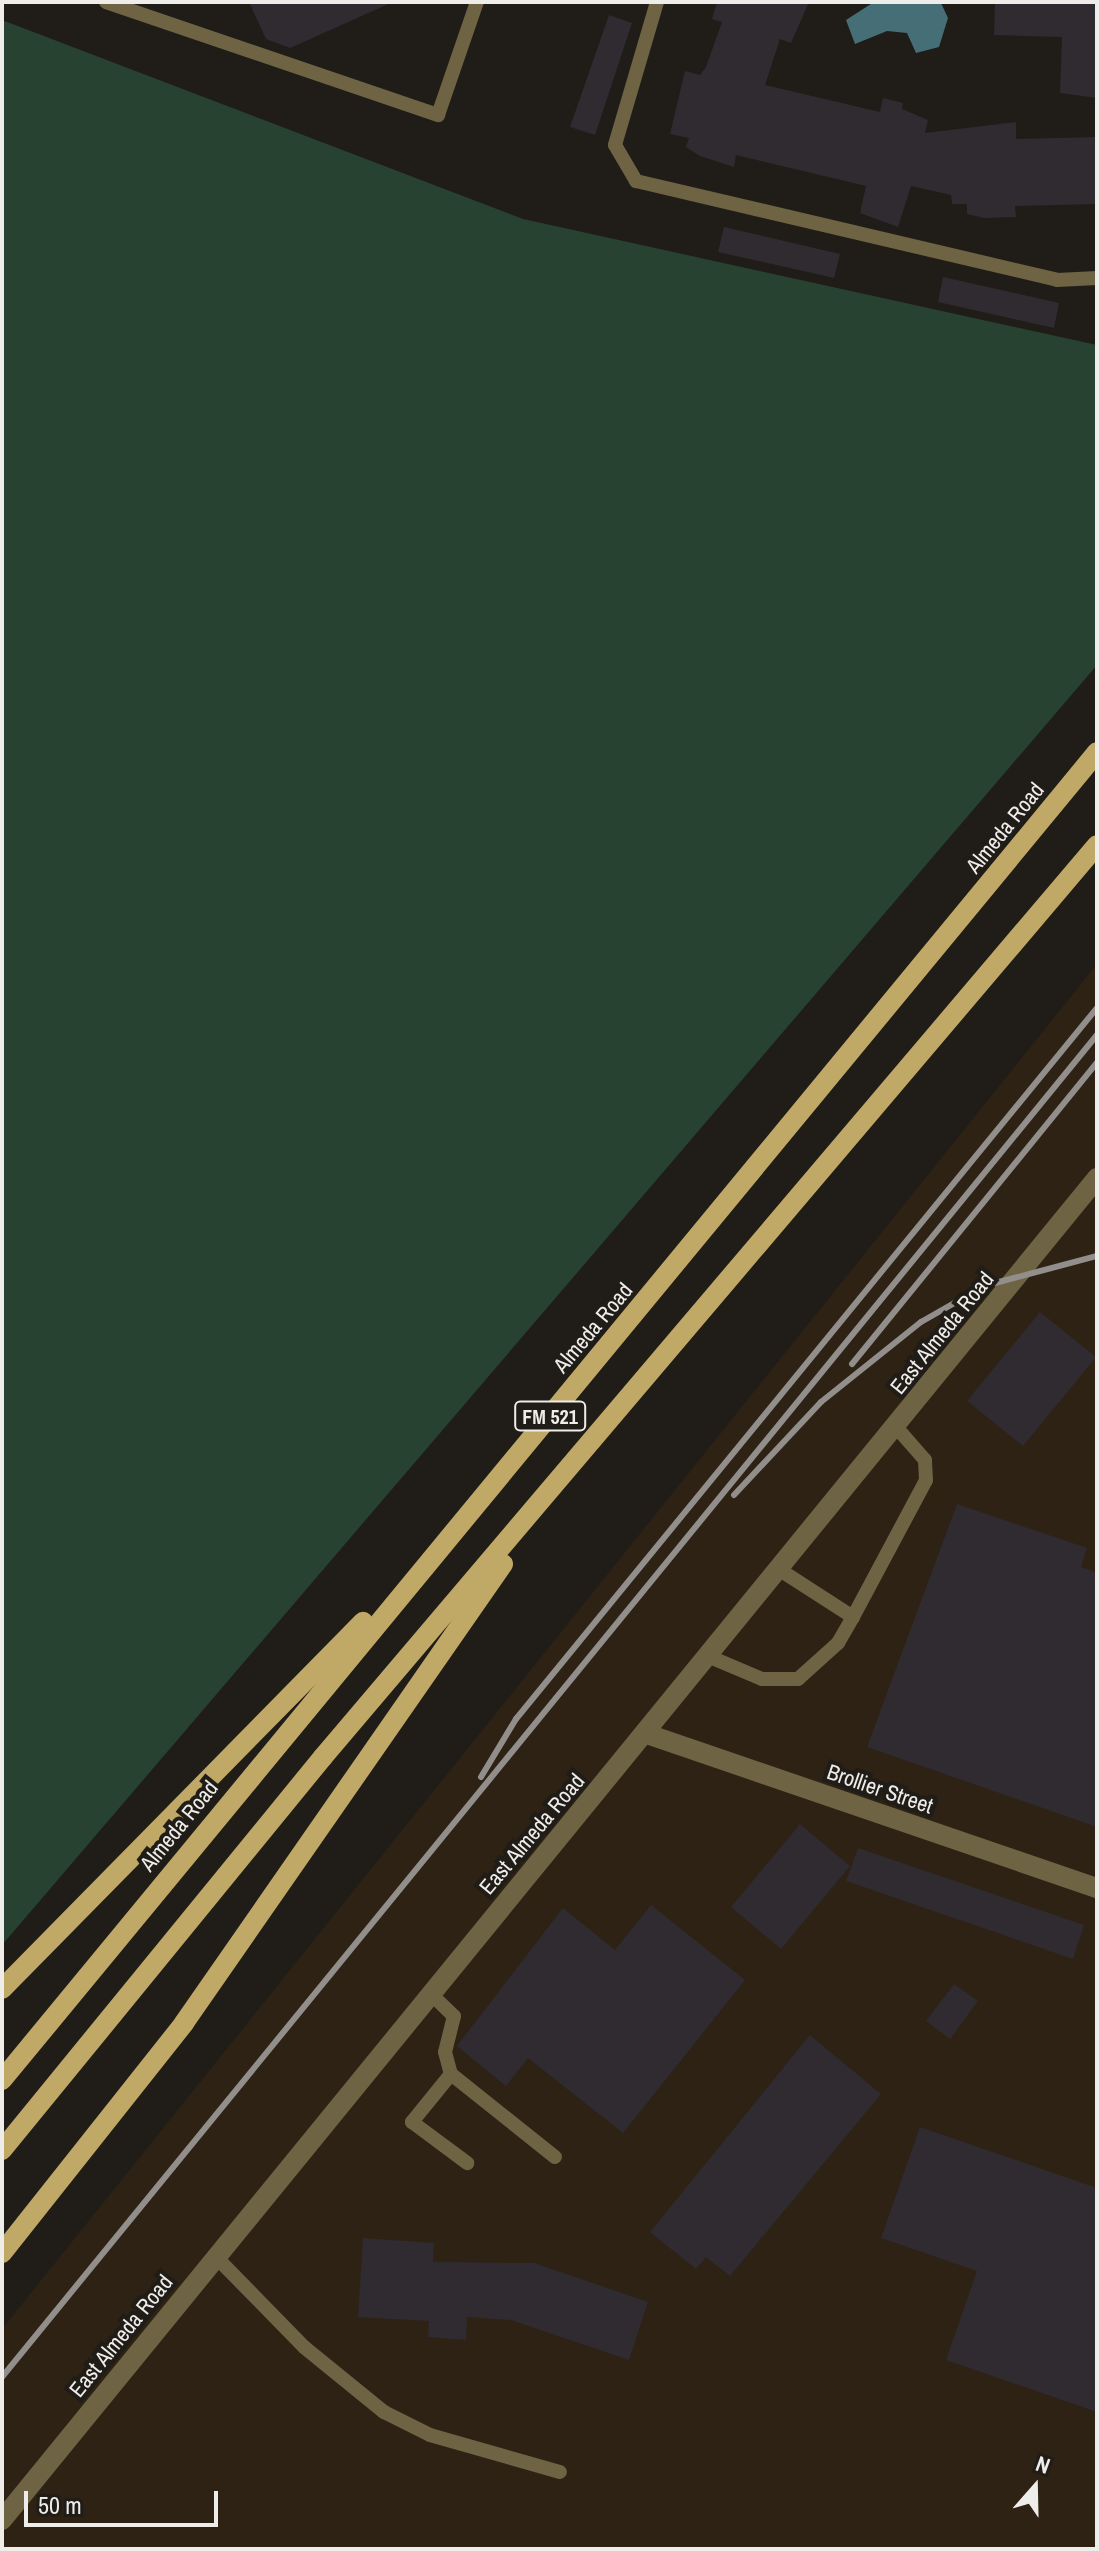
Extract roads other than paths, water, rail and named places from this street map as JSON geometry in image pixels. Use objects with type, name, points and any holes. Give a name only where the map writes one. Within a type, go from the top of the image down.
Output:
[{"type":"main road","name":"Almeda Road","points":[[2,2080],[1097,752]]},
{"type":"main road","name":"FM 521","points":[[2,2150],[1097,845]]},
{"type":"main road","points":[[2,2253],[184,2023],[546,1498]]},
{"type":"main road","points":[[2,1989],[440,1546]]},
{"type":"street","name":"East Almeda Road","points":[[2,2520],[897,1428],[1097,1178]]},
{"type":"street","name":"Brollier Street","points":[[647,1734],[1097,1888]]},
{"type":"lane","points":[[106,2],[438,115],[477,2]]},
{"type":"lane","points":[[657,2],[615,145],[636,181],[1057,280],[1097,278]]},
{"type":"lane","points":[[710,1657],[762,1679],[798,1679],[838,1643],[926,1480],[925,1460],[897,1428]]},
{"type":"lane","points":[[780,1570],[853,1617]]},
{"type":"lane","points":[[431,1994],[454,2016],[445,2052],[451,2074],[555,2157]]},
{"type":"lane","points":[[451,2074],[412,2122],[467,2163]]},
{"type":"lane","points":[[216,2257],[304,2347],[384,2412],[430,2435],[560,2472]]},
{"type":"water","points":[[874,2],[941,3],[948,18],[939,47],[916,53],[907,33],[887,31],[855,44],[846,20]]},
{"type":"railway","points":[[481,1777],[516,1719],[1097,1008]]},
{"type":"railway","points":[[2,2377],[1097,1035]]},
{"type":"railway","points":[[852,1364],[1097,1063]]},
{"type":"railway","points":[[734,1495],[821,1402],[921,1322],[984,1286],[1097,1256]]}]
